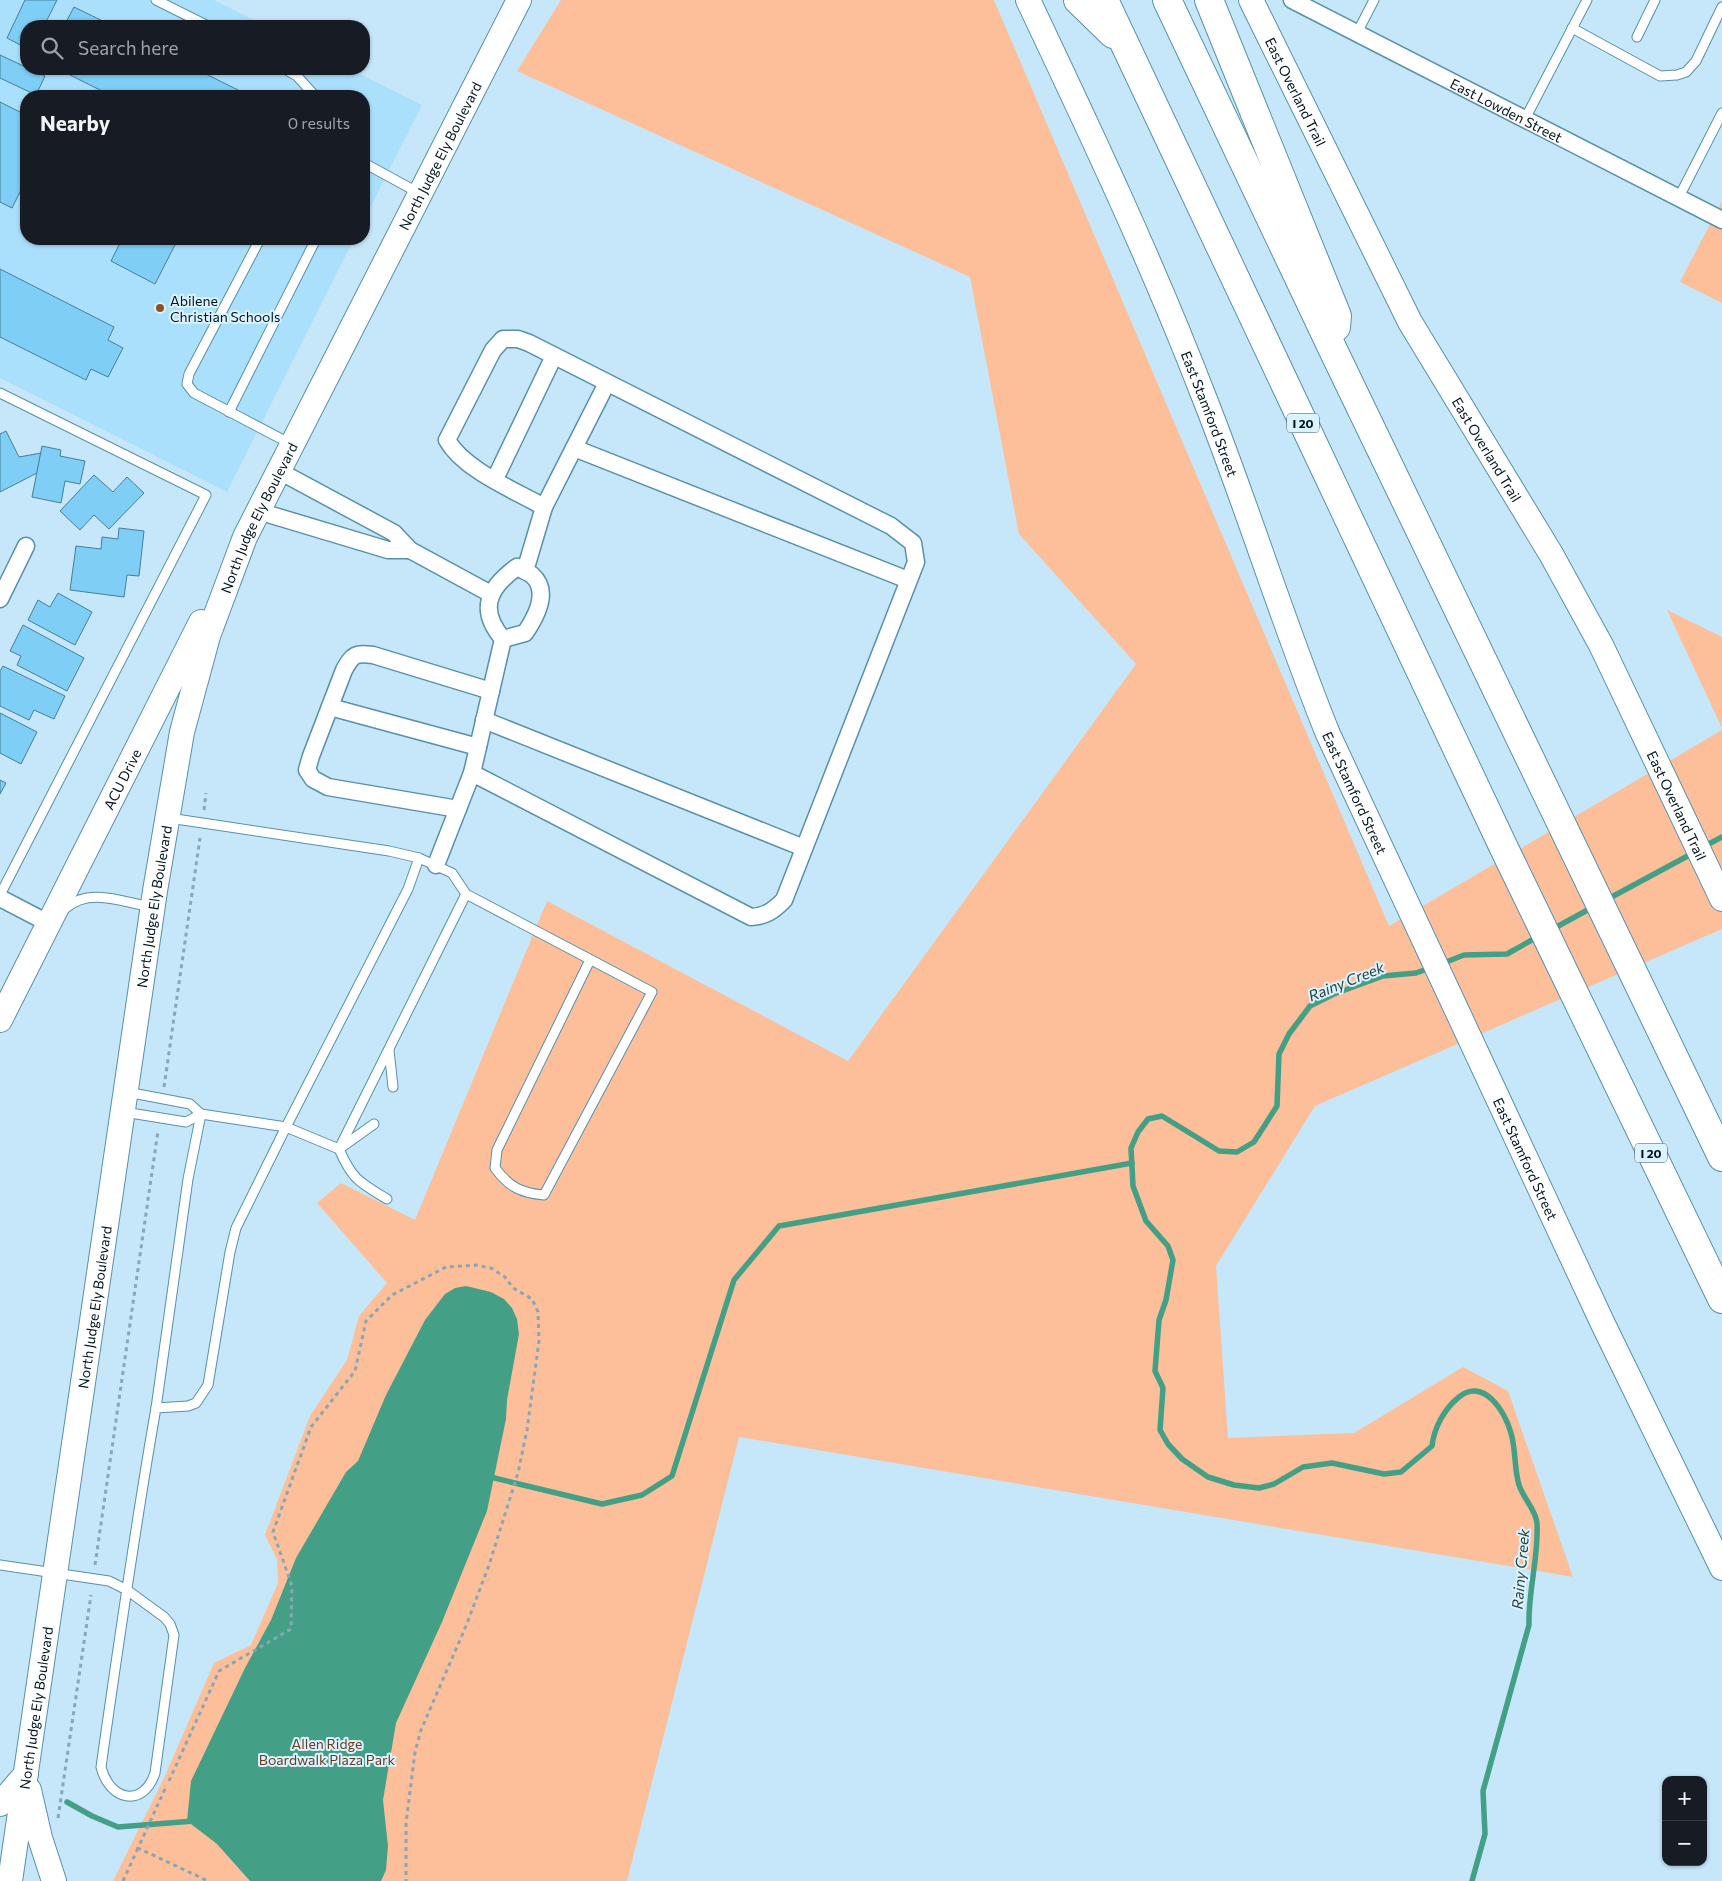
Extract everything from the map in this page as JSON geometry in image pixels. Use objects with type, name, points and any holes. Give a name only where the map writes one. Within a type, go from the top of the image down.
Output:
[{"type":"highway","points":[[1078,0],[1126,47]]},
{"type":"highway","name":"I 20","points":[[1104,0],[1503,846],[1722,1299]]},
{"type":"highway","points":[[1167,0],[1335,354],[1472,635],[1559,821],[1722,1156]]},
{"type":"highway","points":[[1209,0],[1337,316],[1335,354]]},
{"type":"main road","name":"North Judge Ely Boulevard","points":[[10,1881],[153,908],[182,732],[208,636],[245,537],[422,194],[519,0]]},
{"type":"main road","name":"East Stamford Street","points":[[1028,0],[1098,147],[1148,260],[1205,398],[1294,649],[1328,734],[1402,896],[1479,1055],[1604,1324],[1722,1568]]},
{"type":"main road","name":"East Overland Trail","points":[[1251,0],[1410,322],[1560,570],[1601,645],[1722,899]]},
{"type":"main road","name":"ACU Drive","points":[[0,1020],[245,537]]},
{"type":"main road","points":[[0,1804],[26,1774]]},
{"type":"main road","points":[[26,1774],[40,1838],[54,1881]]},
{"type":"street","name":"East Lowden Street","points":[[1292,0],[1722,220]]},
{"type":"street","points":[[472,773],[750,917],[763,916],[772,912],[784,900],[916,562],[913,543],[891,526],[554,356],[518,339],[503,339],[493,350],[446,440],[454,452],[495,479],[544,507]]},
{"type":"street","points":[[495,479],[554,356]]},
{"type":"street","points":[[525,571],[544,507],[607,383]]},
{"type":"street","points":[[574,448],[908,580]]},
{"type":"street","points":[[279,471],[394,533],[410,550],[491,594]]},
{"type":"street","points":[[258,511],[388,550],[410,550]]},
{"type":"street","points":[[0,599],[26,546]]},
{"type":"street","points":[[518,567],[532,575],[540,589],[540,605],[525,633],[503,639],[493,628],[488,614],[491,594],[502,579],[518,567]]},
{"type":"street","points":[[436,865],[472,773],[503,639]]},
{"type":"street","points":[[458,809],[328,787],[313,779],[307,770],[351,657],[359,654],[373,655],[491,691]]},
{"type":"street","points":[[330,707],[478,747]]},
{"type":"street","points":[[484,720],[804,848]]},
{"type":"street","points":[[0,897],[48,923]]},
{"type":"lane","points":[[156,0],[196,20]]},
{"type":"lane","points":[[1357,33],[1374,0]]},
{"type":"lane","points":[[1525,119],[1587,0]]},
{"type":"lane","points":[[1636,37],[1655,0]]},
{"type":"lane","points":[[1572,28],[1660,76],[1678,76],[1686,72],[1696,61],[1722,8]]},
{"type":"lane","points":[[296,75],[310,90]]},
{"type":"lane","points":[[1679,198],[1722,114]]},
{"type":"lane","points":[[370,166],[422,194]]},
{"type":"lane","points":[[257,245],[189,374],[187,384],[194,394],[292,445]]},
{"type":"lane","points":[[229,412],[313,245]]},
{"type":"lane","points":[[0,393],[206,495],[0,897]]},
{"type":"lane","points":[[168,818],[388,851],[419,858],[452,873],[466,894],[652,992],[544,1195],[529,1194],[506,1183],[495,1168],[497,1150],[590,960]]},
{"type":"lane","points":[[156,1408],[188,1406],[196,1403],[208,1386],[230,1252],[236,1228],[408,889],[419,858]]},
{"type":"lane","points":[[339,1149],[466,894]]},
{"type":"lane","points":[[48,923],[74,901],[94,896],[153,908]]},
{"type":"lane","points":[[389,1050],[393,1087]]},
{"type":"lane","points":[[124,1102],[186,1122],[201,1114]]},
{"type":"lane","points":[[124,1102],[190,1104],[201,1114],[286,1127],[339,1149],[347,1168],[357,1181],[387,1199]]},
{"type":"lane","points":[[0,1565],[109,1581],[127,1590],[164,1617],[170,1624],[174,1635],[155,1772],[146,1790],[137,1795],[125,1796],[112,1790],[104,1781],[101,1767],[127,1590],[130,1558],[156,1408],[188,1179],[201,1114]]},
{"type":"lane","points":[[339,1149],[374,1124]]},
{"type":"path","points":[[204,810],[206,793]]},
{"type":"path","points":[[164,1090],[200,838]]},
{"type":"path","points":[[95,1566],[158,1128]]},
{"type":"path","points":[[123,1881],[219,1671],[291,1629],[292,1586],[273,1532],[310,1427],[354,1371],[366,1325],[392,1295],[446,1267],[476,1265],[491,1268],[504,1277],[513,1288],[532,1299],[538,1312],[539,1324],[536,1368],[528,1430],[512,1493],[476,1601],[421,1730],[407,1805],[406,1881]]},
{"type":"path","points":[[58,1823],[91,1595]]},
{"type":"path","points":[[138,1848],[208,1881]]},
{"type":"shaded area","name":"Abilene Christian Schools","points":[[0,0],[214,0],[254,20],[20,20],[20,75],[362,75],[422,105],[370,208],[370,90],[20,90],[20,245],[351,245],[227,492],[0,378]]},
{"type":"shaded area","points":[[466,1286],[491,1292],[504,1299],[512,1308],[517,1319],[519,1334],[507,1400],[506,1419],[487,1511],[442,1622],[396,1723],[383,1800],[388,1846],[386,1870],[381,1881],[250,1881],[217,1844],[187,1821],[191,1781],[245,1668],[271,1620],[296,1558],[346,1472],[358,1461],[386,1395],[425,1320],[445,1294],[455,1288]]},
{"type":"green space","name":"Allen Ridge Boardwalk Plaza Park","points":[[561,0],[994,0],[1389,926],[1722,730],[1722,929],[1315,1106],[1216,1266],[1228,1438],[1354,1433],[1463,1367],[1508,1391],[1573,1577],[739,1437],[627,1881],[113,1881],[164,1778],[214,1663],[251,1645],[278,1583],[277,1559],[265,1535],[310,1416],[347,1360],[359,1316],[387,1283],[317,1203],[341,1183],[415,1220],[547,901],[848,1061],[1136,664],[1019,534],[970,277],[517,71]]},
{"type":"green space","points":[[1722,201],[1722,303],[1680,282]]},
{"type":"green space","points":[[1667,610],[1722,637],[1722,728]]},
{"type":"building","points":[[25,0],[57,0],[47,20],[20,20],[20,45],[7,38]]},
{"type":"building","points":[[74,7],[101,20],[67,20]]},
{"type":"building","points":[[0,55],[20,64],[20,75],[45,76],[38,90],[25,90],[0,78]]},
{"type":"building","points":[[70,75],[208,75],[238,90],[100,90]]},
{"type":"building","points":[[0,102],[20,112],[20,192],[12,208],[0,202]]},
{"type":"building","points":[[119,245],[175,245],[155,284],[111,261]]},
{"type":"building","points":[[0,269],[114,327],[108,340],[123,348],[108,377],[91,369],[86,380],[0,337]]},
{"type":"building","points":[[6,431],[19,457],[41,453],[37,473],[0,492],[0,434]]},
{"type":"building","points":[[42,446],[61,450],[60,456],[85,461],[80,484],[65,481],[61,503],[32,497]]},
{"type":"building","points":[[94,475],[113,492],[127,477],[144,493],[109,529],[94,515],[80,530],[60,511]]},
{"type":"building","points":[[119,528],[144,531],[139,576],[127,575],[124,597],[70,590],[76,546],[101,549],[102,537],[118,539]]},
{"type":"building","points":[[58,593],[92,612],[75,645],[28,620],[38,600],[50,607]]},
{"type":"building","points":[[23,625],[84,658],[67,691],[17,665],[21,656],[10,651]]},
{"type":"building","points":[[3,666],[65,696],[54,719],[34,710],[29,720],[0,706],[0,671]]},
{"type":"building","points":[[0,713],[37,732],[21,764],[0,753]]},
{"type":"building","points":[[0,780],[6,783],[0,794]]},
{"type":"waterway","name":"Rainy Creek","points":[[1703,847],[1722,837]]},
{"type":"waterway","name":"Rainy Creek","points":[[1606,900],[1695,852]]},
{"type":"waterway","name":"Rainy Creek","points":[[1551,930],[1593,907]]},
{"type":"waterway","name":"Rainy Creek","points":[[1441,964],[1464,955],[1507,954],[1539,936]]},
{"type":"waterway","name":"Rainy Creek","points":[[1430,968],[1416,973],[1383,976],[1334,994],[1310,1006],[1289,1034],[1279,1054],[1277,1106],[1254,1142],[1237,1152],[1219,1151],[1162,1116],[1148,1119],[1138,1132],[1131,1148],[1133,1186],[1146,1221],[1168,1246],[1173,1260],[1166,1300],[1159,1320],[1155,1371],[1163,1388],[1160,1430],[1168,1444],[1182,1459],[1208,1477],[1234,1485],[1259,1488],[1274,1484],[1303,1467],[1332,1463],[1384,1474],[1401,1472],[1432,1446],[1437,1426],[1444,1413],[1459,1397],[1468,1392],[1476,1391],[1492,1399],[1504,1415],[1513,1439],[1519,1485],[1536,1518],[1537,1535],[1529,1625],[1483,1791],[1485,1834],[1472,1881]]},
{"type":"waterway","points":[[486,1476],[602,1504],[642,1495],[672,1476],[734,1280],[779,1226],[1132,1163]]},
{"type":"waterway","points":[[67,1802],[92,1816],[118,1827],[194,1821]]},
{"type":"place","name":"Abilene Christian Schools","points":[[160,308]]}]
